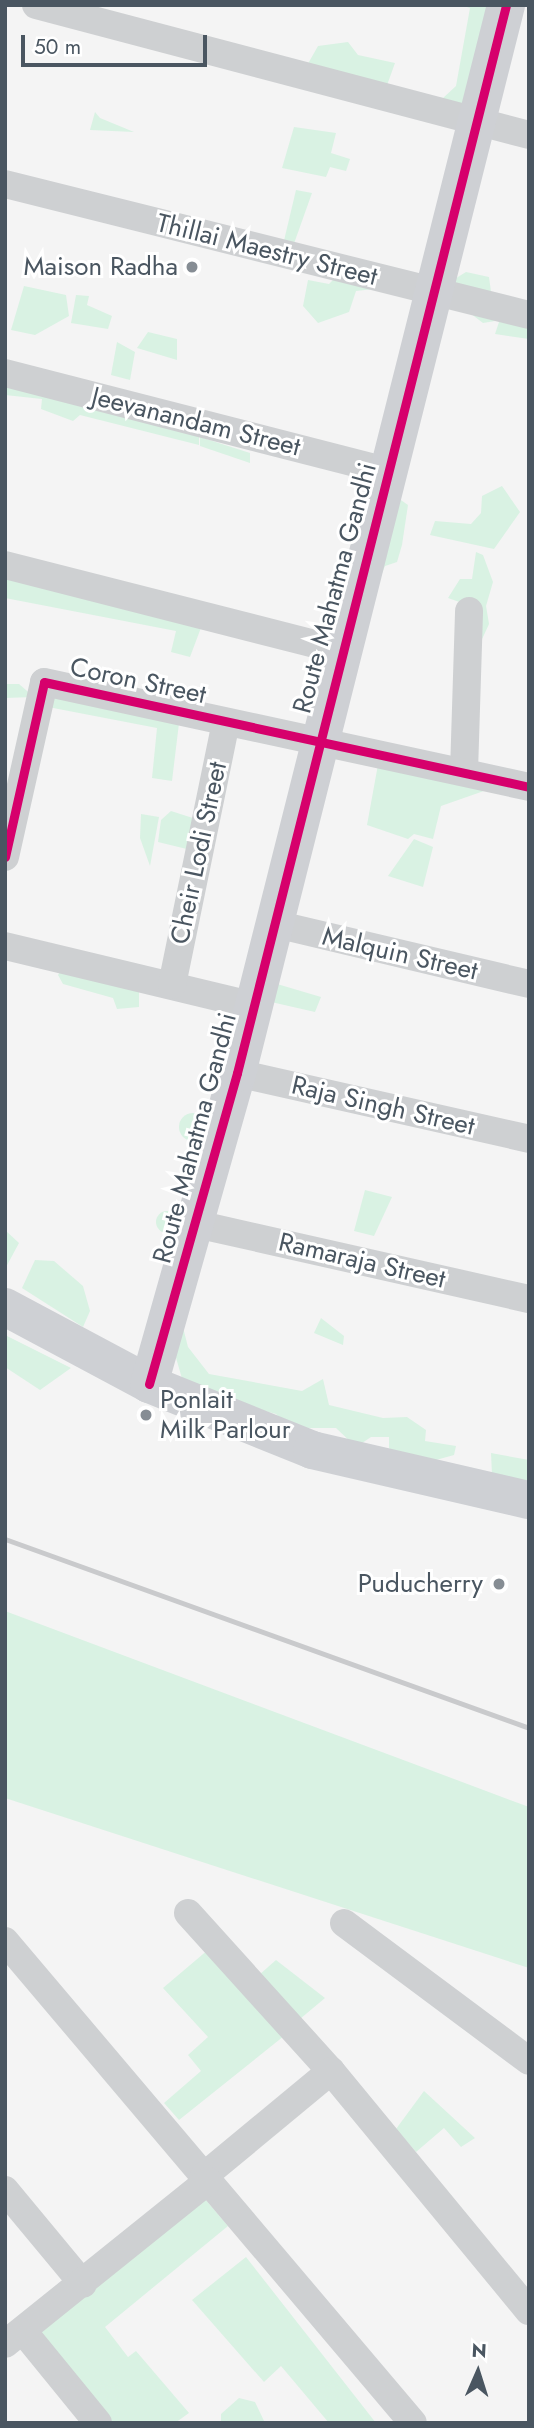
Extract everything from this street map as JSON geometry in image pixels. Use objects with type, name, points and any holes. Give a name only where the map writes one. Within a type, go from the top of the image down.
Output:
[{"type":"street","points":[[36,5],[529,135]]},
{"type":"street","name":"Route Mahatma Gandhi","points":[[149,1384],[237,1073],[251,1005],[339,650],[388,471],[506,5]]},
{"type":"street","name":"Thillai Maestry Street","points":[[5,184],[529,315]]},
{"type":"street","name":"Jeevanandam Street","points":[[5,373],[388,471]]},
{"type":"street","points":[[5,565],[339,650]]},
{"type":"street","points":[[464,772],[469,611]]},
{"type":"street","name":"Coron Street","points":[[5,857],[18,743],[44,682],[529,787]]},
{"type":"street","name":"Cheir Lodi Street","points":[[172,985],[226,722]]},
{"type":"street","name":"Malquin Street","points":[[271,923],[529,984]]},
{"type":"street","points":[[5,946],[251,1005]]},
{"type":"street","name":"Raja Singh Street","points":[[237,1073],[529,1139]]},
{"type":"street","name":"Ramaraja Street","points":[[196,1224],[529,1299]]},
{"type":"street","points":[[5,1307],[149,1384],[312,1450],[529,1500]]},
{"type":"street","points":[[188,1913],[331,2070],[529,2311]]},
{"type":"street","points":[[344,1923],[529,2061]]},
{"type":"street","points":[[5,1941],[413,2423]]},
{"type":"street","points":[[98,2423],[14,2337],[83,2284],[331,2070]]},
{"type":"street","points":[[5,2190],[83,2284]]},
{"type":"green space","points":[[460,5],[505,5],[475,119],[305,69],[318,46],[348,42],[358,55],[395,63],[386,88],[443,98],[456,86],[470,8]]},
{"type":"green space","points":[[95,112],[100,118],[134,132],[90,130]]},
{"type":"green space","points":[[294,127],[336,133],[331,153],[350,159],[346,171],[330,167],[326,177],[282,168]]},
{"type":"green space","points":[[296,190],[312,193],[291,252],[282,249]]},
{"type":"green space","points":[[466,272],[489,277],[495,321],[483,323],[462,307],[453,280]]},
{"type":"green space","points":[[337,276],[374,289],[356,291],[349,312],[318,323],[303,306],[308,280],[329,284]]},
{"type":"green space","points":[[24,286],[66,295],[69,316],[35,335],[11,330]]},
{"type":"green space","points":[[76,295],[89,296],[87,305],[112,316],[108,329],[71,323]]},
{"type":"green space","points":[[501,316],[529,321],[529,339],[495,334]]},
{"type":"green space","points":[[148,332],[177,339],[177,360],[137,348]]},
{"type":"green space","points":[[117,342],[135,352],[130,380],[111,375]]},
{"type":"green space","points":[[5,385],[199,423],[199,445],[80,415],[73,421],[41,409],[42,399],[5,395]]},
{"type":"green space","points":[[200,437],[250,453],[250,463],[200,446]]},
{"type":"green space","points":[[502,486],[520,512],[494,549],[430,535],[435,521],[471,524],[481,513],[482,496]]},
{"type":"green space","points":[[398,498],[408,505],[402,545],[397,562],[385,566],[380,578]]},
{"type":"green space","points":[[476,552],[483,555],[493,582],[486,606],[489,624],[478,648],[465,604],[448,598],[460,579],[472,579]]},
{"type":"green space","points":[[5,571],[202,625],[190,657],[171,652],[176,631],[5,598]]},
{"type":"green space","points":[[5,684],[19,684],[34,697],[5,698]]},
{"type":"green space","points":[[47,688],[180,715],[172,781],[152,778],[157,728],[48,707]]},
{"type":"green space","points":[[379,759],[501,785],[441,806],[433,839],[414,834],[408,839],[367,825]]},
{"type":"green space","points":[[171,811],[199,820],[195,851],[158,842],[161,820]]},
{"type":"green space","points":[[141,814],[159,817],[150,866],[140,838]]},
{"type":"green space","points":[[414,839],[433,847],[423,887],[388,876]]},
{"type":"green space","points":[[64,965],[139,985],[139,1007],[117,1009],[113,998],[63,984],[58,975]]},
{"type":"green space","points":[[267,981],[321,997],[315,1012],[258,999]]},
{"type":"green space","points":[[193,1113],[203,1117],[207,1127],[203,1137],[193,1141],[183,1137],[179,1127],[183,1117]]},
{"type":"green space","points":[[365,1190],[392,1197],[374,1236],[354,1231]]},
{"type":"green space","points":[[163,1211],[171,1211],[178,1218],[178,1226],[171,1233],[163,1233],[156,1226],[156,1218]]},
{"type":"green space","points":[[5,1230],[19,1243],[5,1269]]},
{"type":"green space","points":[[35,1260],[54,1261],[83,1286],[90,1311],[83,1327],[22,1288]]},
{"type":"green space","points":[[177,1304],[188,1347],[209,1374],[302,1391],[323,1379],[329,1405],[383,1418],[407,1417],[426,1430],[425,1441],[456,1446],[454,1455],[407,1468],[389,1448],[389,1437],[371,1437],[356,1447],[336,1428],[290,1428],[276,1414],[185,1389],[168,1330]]},
{"type":"green space","points":[[321,1318],[344,1336],[343,1345],[314,1333]]},
{"type":"green space","points":[[5,1335],[71,1368],[40,1390],[5,1367]]},
{"type":"green space","points":[[491,1453],[529,1460],[529,1481],[492,1475]]},
{"type":"green space","points":[[5,1611],[529,1807],[529,1968],[5,1798]]},
{"type":"green space","points":[[209,1949],[284,2036],[179,2120],[164,2103],[201,2071],[188,2055],[208,2037],[163,1988]]},
{"type":"green space","points":[[276,1960],[325,1998],[300,2019],[259,1975]]},
{"type":"green space","points":[[424,2091],[475,2138],[461,2147],[444,2128],[416,2152],[396,2129]]},
{"type":"green space","points":[[199,2192],[228,2226],[105,2327],[128,2357],[136,2351],[189,2413],[175,2423],[110,2423],[29,2331]]},
{"type":"green space","points":[[246,2257],[376,2423],[329,2423],[281,2366],[264,2382],[192,2300]]},
{"type":"green space","points":[[239,2398],[255,2402],[265,2423],[221,2423],[221,2414]]},
{"type":"railway","points":[[5,1539],[529,1728]]},
{"type":"cycle path","points":[[149,1384],[237,1073],[506,5]]},
{"type":"cycle path","points":[[5,857],[44,682],[529,787]]},
{"type":"place","name":"Maison Radha","points":[[192,267]]},
{"type":"place","name":"Ponlait Milk Parlour","points":[[146,1415]]},
{"type":"place","name":"Puducherry","points":[[499,1584]]}]
